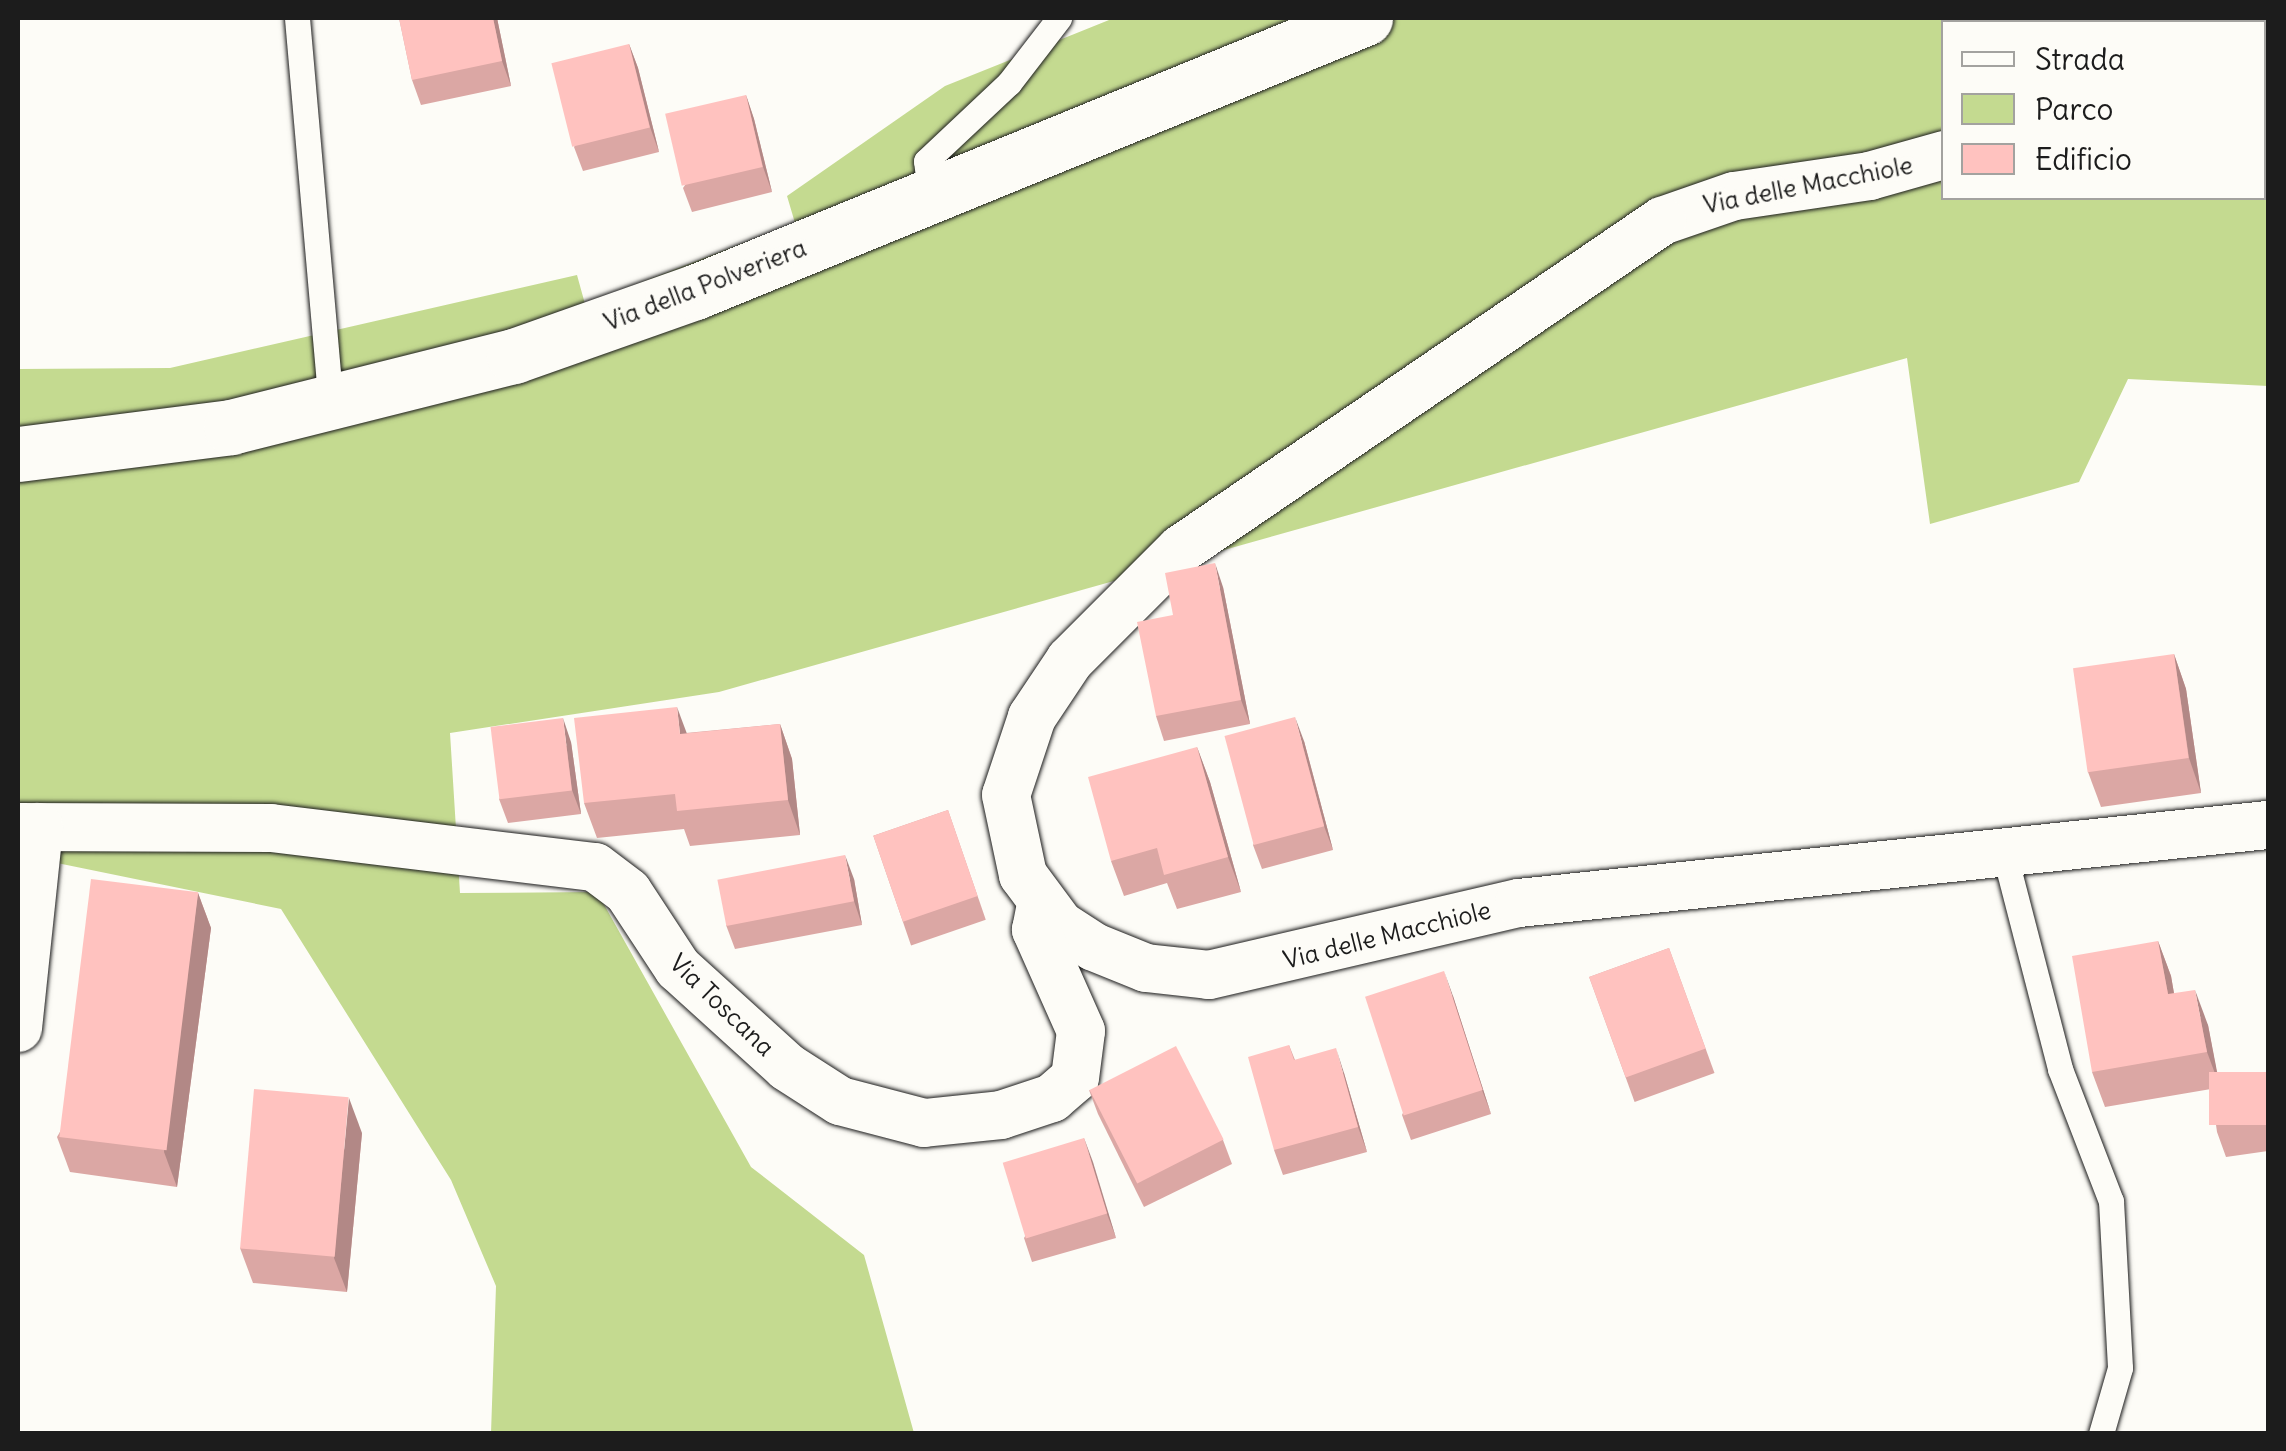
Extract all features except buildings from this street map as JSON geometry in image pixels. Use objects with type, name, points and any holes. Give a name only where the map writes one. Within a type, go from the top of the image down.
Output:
[{"type":"main road","name":"Via della Polveriera","points":[[18,454],[330,406],[646,310],[1365,18]]},
{"type":"street","name":"Via delle Macchiole","points":[[1941,156],[1870,176],[1734,196],[1662,221],[1156,570],[1051,684],[1012,765],[1011,834],[1041,904],[1106,954],[1209,976],[1365,946],[1500,906],[2268,826]]},
{"type":"street","name":"Via Toscana","points":[[28,827],[271,828],[595,867],[628,892],[688,978],[787,1066],[840,1102],[924,1123],[1042,1103],[1077,1074],[1081,1030],[1036,930],[1041,904]]},
{"type":"street","points":[[18,1028],[28,827]]},
{"type":"lane","points":[[296,18],[330,406]]},
{"type":"lane","points":[[930,194],[926,161],[1019,72],[1059,18]]},
{"type":"lane","points":[[2004,852],[2056,1056],[2110,1201],[2120,1368],[2101,1434]]},
{"type":"green space","points":[[1114,18],[2268,18],[2268,386],[2128,379],[2079,482],[1930,524],[1907,358],[719,692],[450,733],[460,893],[597,892],[751,1167],[864,1255],[914,1433],[491,1433],[496,1286],[451,1180],[281,909],[18,855],[18,369],[170,368],[577,275],[585,304],[795,223],[787,196],[945,86]]}]
